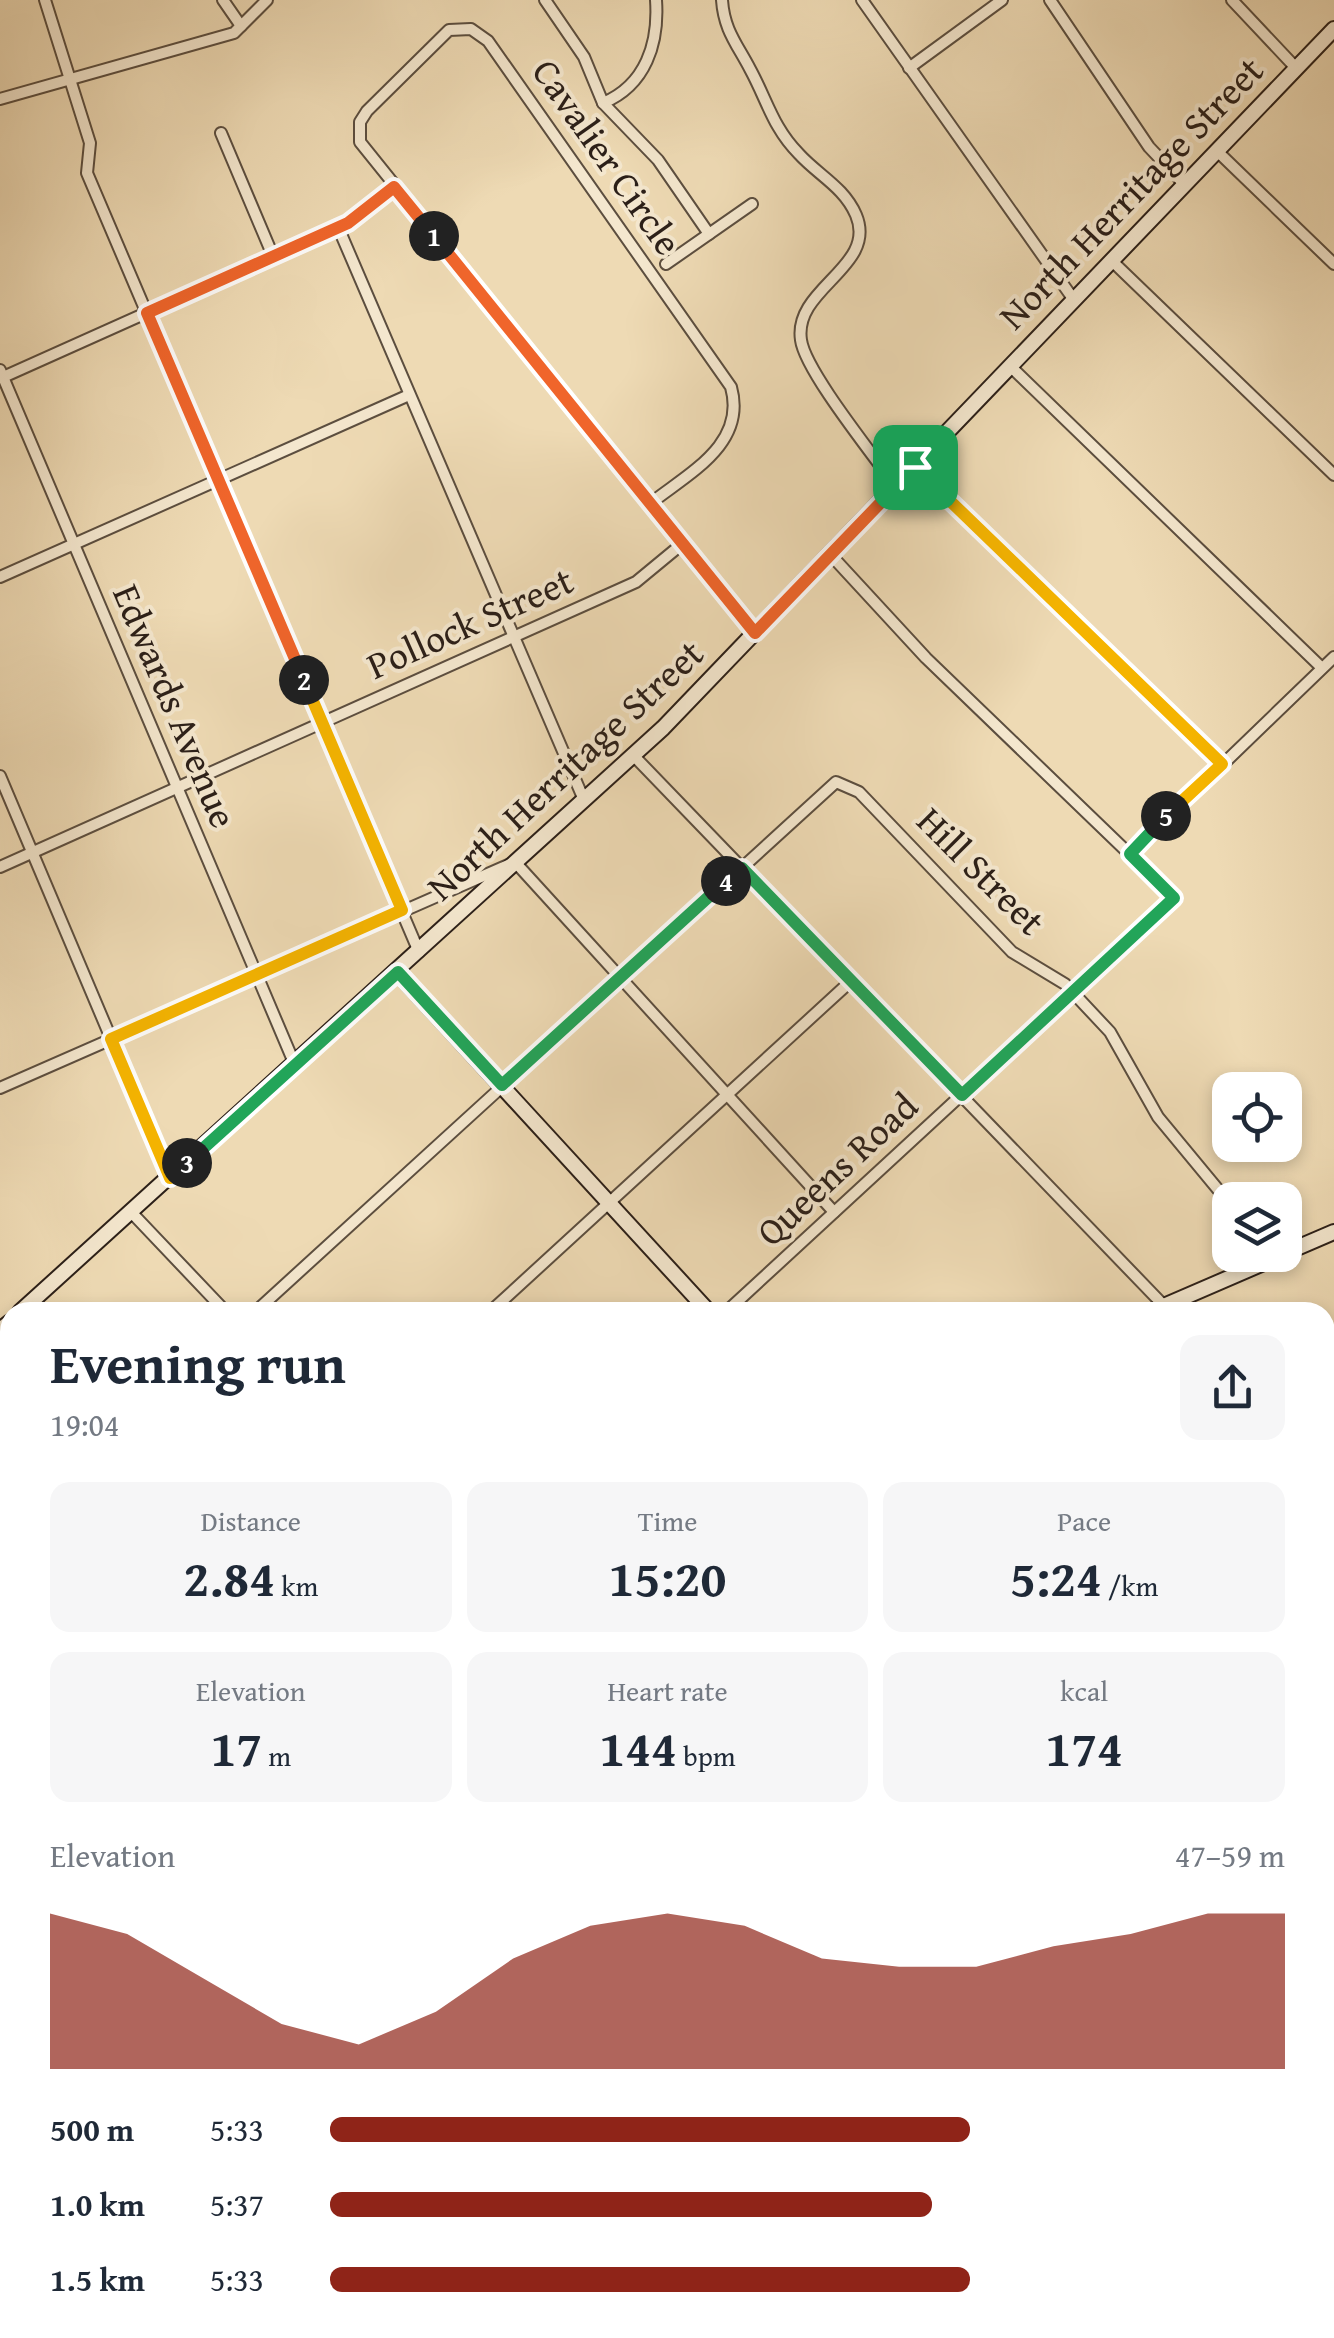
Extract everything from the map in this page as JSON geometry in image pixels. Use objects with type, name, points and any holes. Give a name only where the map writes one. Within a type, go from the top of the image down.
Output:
[{"type":"street","points":[[45,0],[90,143],[87,174],[420,952]]},
{"type":"street","points":[[223,0],[242,26]]},
{"type":"street","points":[[0,99],[234,33],[266,0]]},
{"type":"street","points":[[546,0],[584,57],[603,103],[649,149],[709,234]]},
{"type":"street","points":[[603,103],[630,88],[654,49],[658,32],[656,0]]},
{"type":"street","points":[[722,0],[726,29],[749,66],[774,124],[802,158],[830,179],[856,216],[858,235],[853,253],[805,309],[801,344],[896,487]]},
{"type":"street","points":[[862,0],[1074,300]]},
{"type":"street","points":[[910,68],[1002,0]]},
{"type":"street","points":[[1050,0],[1149,147],[1185,185]]},
{"type":"street","points":[[1232,0],[1296,68]]},
{"type":"street","name":"Cavalier Circle","points":[[394,187],[360,142],[360,122],[439,36],[471,29],[498,54],[731,388],[734,418],[725,441],[651,503]]},
{"type":"street","name":"North Herritage Street","points":[[31,1302],[633,754],[755,633],[1296,68],[1332,37]]},
{"type":"street","points":[[221,133],[273,256]]},
{"type":"street","points":[[1217,151],[1334,264]]},
{"type":"street","points":[[1,376],[338,227],[394,187],[755,633]]},
{"type":"street","points":[[666,264],[752,204]]},
{"type":"street","points":[[338,227],[584,800]]},
{"type":"street","points":[[1112,262],[1334,475]]},
{"type":"street","points":[[1010,366],[1322,668]]},
{"type":"street","name":"Edwards Avenue","points":[[1,376],[295,1065]]},
{"type":"street","points":[[0,576],[409,395]]},
{"type":"street","points":[[915,467],[1222,764]]},
{"type":"street","name":"Pollock Street","points":[[0,867],[636,582],[682,544]]},
{"type":"street","points":[[830,554],[926,658],[1130,854],[1334,656]]},
{"type":"street","points":[[633,754],[962,1095],[1154,1302]]},
{"type":"street","points":[[0,776],[170,1178]]},
{"type":"street","name":"Hill Street","points":[[742,868],[829,786],[844,782],[859,792],[1012,952],[1074,993],[1110,1032],[1158,1117],[1212,1182]]},
{"type":"street","name":"Queens Road","points":[[737,1302],[1174,898],[1130,854]]},
{"type":"street","points":[[0,1088],[515,862],[834,1212]]},
{"type":"street","points":[[266,1302],[742,868]]},
{"type":"street","points":[[398,972],[700,1302]]},
{"type":"street","points":[[501,1302],[851,981]]},
{"type":"street","points":[[132,1212],[217,1302]]},
{"type":"street","points":[[1302,1246],[1334,1232]]},
{"type":"street","points":[[1179,1302],[1245,1272]]},
{"type":"route","points":[[394,187],[755,633],[915,467],[1222,764],[1130,854],[1174,898],[962,1095],[742,868],[502,1085],[398,972],[170,1178],[111,1039],[402,910],[147,313],[348,223],[394,187]]}]
